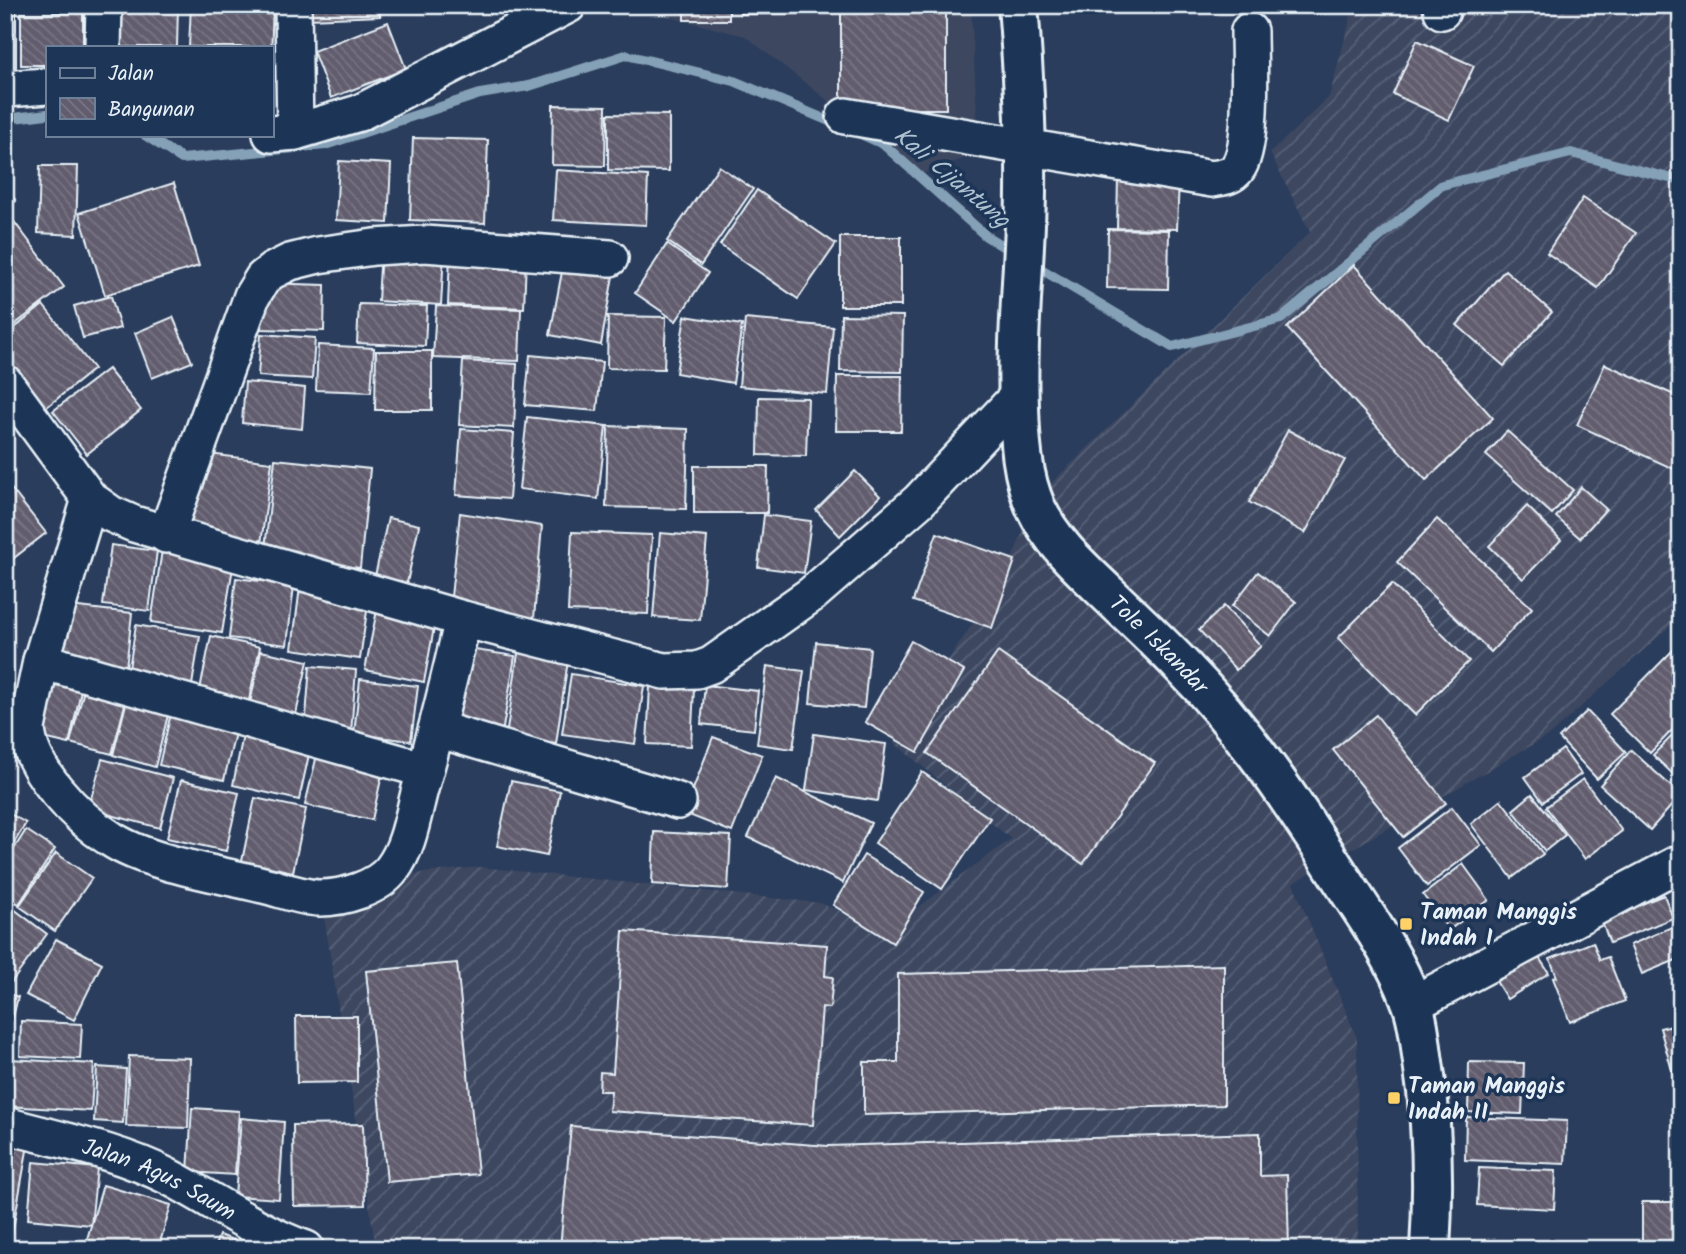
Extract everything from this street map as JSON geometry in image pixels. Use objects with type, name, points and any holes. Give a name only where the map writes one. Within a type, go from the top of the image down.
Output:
[{"type":"main road","name":"Tole Iskandar","points":[[1018,5],[1026,146],[1018,378],[1020,445],[1024,472],[1038,512],[1069,556],[1181,665],[1227,714],[1298,811],[1397,970],[1413,1004],[1428,1093],[1433,1145],[1430,1249]]},
{"type":"street","points":[[103,46],[104,5]]},
{"type":"street","points":[[293,5],[283,133],[359,113],[568,5]]},
{"type":"street","points":[[845,116],[1212,179],[1229,176],[1238,168],[1246,147],[1249,31]]},
{"type":"street","points":[[5,89],[46,86]]},
{"type":"street","points":[[166,535],[252,296],[260,282],[272,271],[290,262],[318,255],[374,247],[425,244],[610,258]]},
{"type":"street","points":[[5,383],[90,499],[111,514],[166,535],[464,619],[664,671],[697,670],[711,665],[812,594],[856,558],[919,501],[1018,378]]},
{"type":"street","points":[[90,499],[41,661],[27,728],[34,757],[48,778],[93,827],[113,841],[141,854],[319,898],[349,893],[380,880],[392,869],[404,848],[464,619]]},
{"type":"street","points":[[41,661],[425,770]]},
{"type":"street","points":[[437,729],[678,801]]},
{"type":"street","points":[[1413,1004],[1681,862]]},
{"type":"street","name":"Jalan Agus Saum","points":[[5,1125],[126,1159],[167,1176],[278,1239],[306,1249]]},
{"type":"shaded area","points":[[621,5],[971,5],[979,153],[922,174],[745,36]]},
{"type":"shaded area","points":[[1354,5],[1681,5],[1681,616],[1551,734],[1293,883],[1357,1038],[1358,1249],[376,1249],[319,884],[479,867],[820,903],[886,931],[1011,839],[894,743],[1007,571],[1037,497],[1310,232],[1270,153],[1329,97]]},
{"type":"building","points":[[5,5],[16,5],[16,71],[5,71]]},
{"type":"building","points":[[90,5],[90,8],[21,7]]},
{"type":"building","points":[[110,5],[178,5],[177,46],[109,46]]},
{"type":"building","points":[[191,5],[273,5],[271,46],[189,46]]},
{"type":"building","points":[[309,5],[380,5],[380,16],[309,19]]},
{"type":"building","points":[[632,5],[680,5],[680,11],[632,11]]},
{"type":"building","points":[[684,5],[729,5],[729,20],[684,20]]},
{"type":"building","points":[[740,5],[835,5],[835,13],[740,14]]},
{"type":"building","points":[[841,5],[946,5],[946,109],[841,109]]},
{"type":"building","points":[[1647,5],[1680,5],[1678,14]]},
{"type":"building","points":[[21,13],[83,13],[83,46],[46,46],[46,65],[21,65]]},
{"type":"building","points":[[388,22],[406,69],[331,98],[313,51]]},
{"type":"building","points":[[1417,40],[1474,66],[1449,120],[1393,94]]},
{"type":"building","points":[[553,105],[606,106],[605,166],[552,165]]},
{"type":"building","points":[[608,114],[669,115],[669,171],[608,170]]},
{"type":"building","points":[[413,138],[488,140],[485,223],[410,220]]},
{"type":"building","points":[[339,161],[391,164],[388,223],[336,220]]},
{"type":"building","points":[[40,166],[78,166],[76,235],[38,233]]},
{"type":"building","points":[[719,166],[753,189],[701,265],[667,241]]},
{"type":"building","points":[[556,170],[648,176],[646,225],[553,220]]},
{"type":"building","points":[[1118,176],[1179,177],[1177,229],[1117,228]]},
{"type":"building","points":[[174,183],[199,266],[105,295],[79,213]]},
{"type":"building","points":[[5,186],[16,201],[5,209]]},
{"type":"building","points":[[757,190],[836,244],[798,299],[720,245]]},
{"type":"building","points":[[1583,198],[1636,233],[1598,288],[1547,253]]},
{"type":"building","points":[[9,215],[64,287],[5,332],[5,218]]},
{"type":"building","points":[[1108,229],[1169,230],[1168,289],[1107,288]]},
{"type":"building","points":[[840,237],[901,237],[901,306],[840,306]]},
{"type":"building","points":[[667,244],[708,273],[676,321],[635,293]]},
{"type":"building","points":[[381,250],[444,253],[441,305],[378,301]]},
{"type":"building","points":[[450,255],[526,259],[524,308],[448,305]]},
{"type":"building","points":[[564,261],[614,270],[601,345],[550,335]]},
{"type":"building","points":[[1354,265],[1493,418],[1426,480],[1287,328]]},
{"type":"building","points":[[1505,270],[1552,312],[1504,366],[1457,325]]},
{"type":"building","points":[[263,283],[325,285],[324,331],[262,329]]},
{"type":"building","points":[[111,296],[120,328],[83,338],[74,306]]},
{"type":"building","points":[[359,304],[427,306],[425,346],[357,343]]},
{"type":"building","points":[[43,305],[94,369],[43,410],[5,364],[5,336]]},
{"type":"building","points":[[436,306],[521,309],[519,361],[433,358]]},
{"type":"building","points":[[841,315],[903,316],[902,372],[840,371]]},
{"type":"building","points":[[608,316],[666,317],[664,369],[607,368]]},
{"type":"building","points":[[685,316],[742,325],[733,383],[676,373]]},
{"type":"building","points":[[173,317],[192,362],[152,378],[135,333]]},
{"type":"building","points":[[745,319],[833,327],[827,394],[739,386]]},
{"type":"building","points":[[261,334],[315,338],[312,379],[258,376]]},
{"type":"building","points":[[318,345],[374,348],[371,392],[316,390]]},
{"type":"building","points":[[376,351],[432,351],[432,410],[375,410]]},
{"type":"building","points":[[530,355],[602,362],[597,411],[525,405]]},
{"type":"building","points":[[463,361],[517,364],[514,428],[459,425]]},
{"type":"building","points":[[1605,364],[1681,398],[1681,458],[1676,470],[1577,425]]},
{"type":"building","points":[[108,369],[141,410],[87,454],[53,411]]},
{"type":"building","points":[[837,376],[902,376],[901,431],[836,431]]},
{"type":"building","points":[[245,382],[305,388],[302,429],[242,423]]},
{"type":"building","points":[[759,397],[808,398],[806,456],[758,455]]},
{"type":"building","points":[[527,417],[606,426],[598,499],[519,489]]},
{"type":"building","points":[[608,426],[688,429],[686,509],[606,507]]},
{"type":"building","points":[[461,429],[514,433],[509,499],[456,495]]},
{"type":"building","points":[[1288,430],[1345,460],[1305,533],[1249,502]]},
{"type":"building","points":[[1507,431],[1573,490],[1552,514],[1486,455]]},
{"type":"building","points":[[201,453],[272,462],[261,544],[190,534]]},
{"type":"building","points":[[275,459],[370,469],[360,568],[264,557]]},
{"type":"building","points":[[694,466],[768,466],[767,513],[694,513]]},
{"type":"building","points":[[1681,467],[1681,488],[1672,484]]},
{"type":"building","points":[[855,471],[880,496],[840,536],[816,510]]},
{"type":"building","points":[[10,487],[46,533],[10,561],[5,555],[5,491]]},
{"type":"building","points":[[1581,487],[1606,509],[1580,538],[1556,517]]},
{"type":"building","points":[[1527,506],[1561,540],[1523,579],[1489,546]]},
{"type":"building","points":[[460,513],[542,526],[534,618],[450,606]]},
{"type":"building","points":[[764,515],[811,521],[804,573],[758,567]]},
{"type":"building","points":[[388,518],[419,525],[407,583],[375,576]]},
{"type":"building","points":[[1437,519],[1532,608],[1491,652],[1397,562]]},
{"type":"building","points":[[572,532],[652,535],[648,614],[568,611]]},
{"type":"building","points":[[660,533],[707,537],[700,620],[653,617]]},
{"type":"building","points":[[937,533],[1015,560],[992,628],[913,601]]},
{"type":"building","points":[[111,545],[157,551],[149,611],[103,605]]},
{"type":"building","points":[[162,550],[234,561],[222,633],[151,622]]},
{"type":"building","points":[[1258,572],[1296,602],[1270,636],[1232,606]]},
{"type":"building","points":[[236,578],[294,585],[287,645],[229,638]]},
{"type":"building","points":[[1392,584],[1469,661],[1415,715],[1338,638]]},
{"type":"building","points":[[300,587],[369,597],[360,659],[292,649]]},
{"type":"building","points":[[378,605],[436,617],[424,682],[365,670]]},
{"type":"building","points":[[69,606],[132,613],[126,668],[62,662]]},
{"type":"building","points":[[1224,606],[1261,646],[1236,670],[1199,630]]},
{"type":"building","points":[[136,625],[200,636],[192,685],[128,674]]},
{"type":"building","points":[[211,636],[260,647],[248,705],[199,694]]},
{"type":"building","points":[[911,641],[964,671],[918,752],[865,722]]},
{"type":"building","points":[[816,642],[870,648],[864,708],[810,703]]},
{"type":"building","points":[[1681,642],[1681,721],[1650,753],[1610,714]]},
{"type":"building","points":[[462,648],[515,656],[502,734],[450,725]]},
{"type":"building","points":[[261,651],[308,661],[294,723],[248,713]]},
{"type":"building","points":[[998,652],[1155,763],[1083,864],[927,753]]},
{"type":"building","points":[[518,653],[568,660],[556,744],[506,737]]},
{"type":"building","points":[[310,666],[356,670],[351,733],[305,729]]},
{"type":"building","points":[[767,666],[804,671],[793,749],[757,744]]},
{"type":"building","points":[[571,674],[644,686],[635,744],[562,734]]},
{"type":"building","points":[[44,677],[82,686],[69,744],[31,735]]},
{"type":"building","points":[[360,679],[418,686],[411,741],[354,734]]},
{"type":"building","points":[[705,685],[758,691],[754,730],[701,724]]},
{"type":"building","points":[[85,686],[127,697],[112,754],[70,743]]},
{"type":"building","points":[[650,686],[694,689],[691,746],[647,744]]},
{"type":"building","points":[[128,696],[170,707],[155,767],[113,755]]},
{"type":"building","points":[[1587,711],[1626,752],[1597,779],[1559,738]]},
{"type":"building","points":[[171,713],[236,729],[224,780],[159,765]]},
{"type":"building","points":[[1376,715],[1446,803],[1403,837],[1333,750]]},
{"type":"building","points":[[814,734],[886,744],[878,801],[806,790]]},
{"type":"building","points":[[1674,734],[1681,740],[1681,782],[1653,755]]},
{"type":"building","points":[[243,735],[310,750],[299,800],[233,785]]},
{"type":"building","points":[[713,737],[762,755],[732,832],[684,813]]},
{"type":"building","points":[[1563,749],[1581,774],[1543,802],[1525,777]]},
{"type":"building","points":[[1631,750],[1681,795],[1650,830],[1600,785]]},
{"type":"building","points":[[317,755],[383,770],[372,820],[305,805]]},
{"type":"building","points":[[102,759],[173,778],[160,828],[88,809]]},
{"type":"building","points":[[922,772],[990,818],[942,889],[875,843]]},
{"type":"building","points":[[776,778],[871,823],[843,883],[748,837]]},
{"type":"building","points":[[1583,779],[1622,831],[1585,859],[1546,807]]},
{"type":"building","points":[[181,780],[239,793],[226,851],[167,838]]},
{"type":"building","points":[[511,781],[560,791],[547,856],[497,846]]},
{"type":"building","points":[[1532,794],[1565,835],[1545,851],[1513,810]]},
{"type":"building","points":[[255,798],[306,809],[293,872],[242,861]]},
{"type":"building","points":[[1501,800],[1543,854],[1512,878],[1471,824]]},
{"type":"building","points":[[1452,807],[1481,845],[1427,886],[1398,848]]},
{"type":"building","points":[[5,811],[26,823],[5,858]]},
{"type":"building","points":[[26,830],[55,849],[19,904],[5,895],[5,863]]},
{"type":"building","points":[[654,832],[731,836],[728,889],[652,884]]},
{"type":"building","points":[[56,853],[92,878],[55,931],[19,906]]},
{"type":"building","points":[[864,855],[924,892],[893,943],[833,905]]},
{"type":"building","points":[[1463,864],[1489,900],[1449,930],[1423,895]]},
{"type":"building","points":[[1664,895],[1673,918],[1610,943],[1601,920]]},
{"type":"building","points":[[10,906],[47,934],[11,983],[5,979],[5,912]]},
{"type":"building","points":[[1681,923],[1681,958],[1642,974],[1630,945]]},
{"type":"building","points":[[623,931],[827,945],[825,976],[833,977],[830,1008],[822,1007],[813,1125],[609,1111],[611,1091],[599,1091],[600,1072],[613,1073]]},
{"type":"building","points":[[56,939],[102,963],[74,1020],[26,995]]},
{"type":"building","points":[[1593,942],[1600,960],[1608,957],[1625,1001],[1570,1022],[1553,978],[1557,977],[1550,959]]},
{"type":"building","points":[[1536,953],[1549,973],[1507,999],[1494,978]]},
{"type":"building","points":[[457,963],[478,1174],[387,1182],[366,971]]},
{"type":"building","points":[[1224,965],[1224,1105],[864,1115],[864,1062],[898,1062],[898,974]]},
{"type":"building","points":[[5,993],[18,997],[5,1049]]},
{"type":"building","points":[[296,1016],[357,1016],[357,1082],[297,1083]]},
{"type":"building","points":[[21,1021],[82,1024],[80,1059],[20,1056]]},
{"type":"building","points":[[1681,1023],[1681,1102],[1660,1028]]},
{"type":"building","points":[[129,1056],[190,1058],[188,1128],[126,1126]]},
{"type":"building","points":[[10,1059],[94,1064],[91,1111],[7,1106]]},
{"type":"building","points":[[1469,1062],[1524,1063],[1522,1114],[1468,1112]]},
{"type":"building","points":[[97,1067],[126,1069],[123,1123],[94,1121]]},
{"type":"building","points":[[192,1108],[239,1111],[235,1175],[188,1172]]},
{"type":"building","points":[[1466,1117],[1567,1121],[1565,1164],[1465,1160]]},
{"type":"building","points":[[241,1118],[284,1122],[279,1199],[235,1196]]},
{"type":"building","points":[[363,1124],[365,1205],[294,1206],[293,1125]]},
{"type":"building","points":[[571,1126],[828,1146],[1260,1133],[1260,1176],[1287,1175],[1289,1249],[560,1249]]},
{"type":"building","points":[[5,1141],[28,1145],[12,1234],[5,1233]]},
{"type":"building","points":[[33,1162],[97,1168],[91,1225],[28,1219]]},
{"type":"building","points":[[1479,1168],[1556,1171],[1554,1209],[1477,1205]]},
{"type":"building","points":[[103,1185],[171,1205],[158,1249],[120,1249],[87,1239]]},
{"type":"building","points":[[1642,1202],[1678,1202],[1677,1249],[1642,1249]]},
{"type":"building","points":[[219,1235],[259,1249],[214,1249]]},
{"type":"building","points":[[1544,1244],[1544,1249],[1484,1249],[1484,1245]]},
{"type":"waterway","name":"Kali Cijantung","points":[[147,136],[182,159],[325,145],[480,94],[529,86],[626,55],[734,81],[841,126]]},
{"type":"waterway","name":"Kali Cijantung","points":[[5,119],[46,114]]},
{"type":"waterway","name":"Kali Cijantung","points":[[856,132],[883,144],[986,236],[1017,255]]},
{"type":"waterway","name":"Kali Cijantung","points":[[1031,263],[1172,347],[1281,319],[1442,185],[1571,153],[1681,181]]},
{"type":"place","name":"Taman Manggis Indah I","points":[[1406,924]]},
{"type":"place","name":"Taman Manggis Indah II","points":[[1394,1098]]}]
